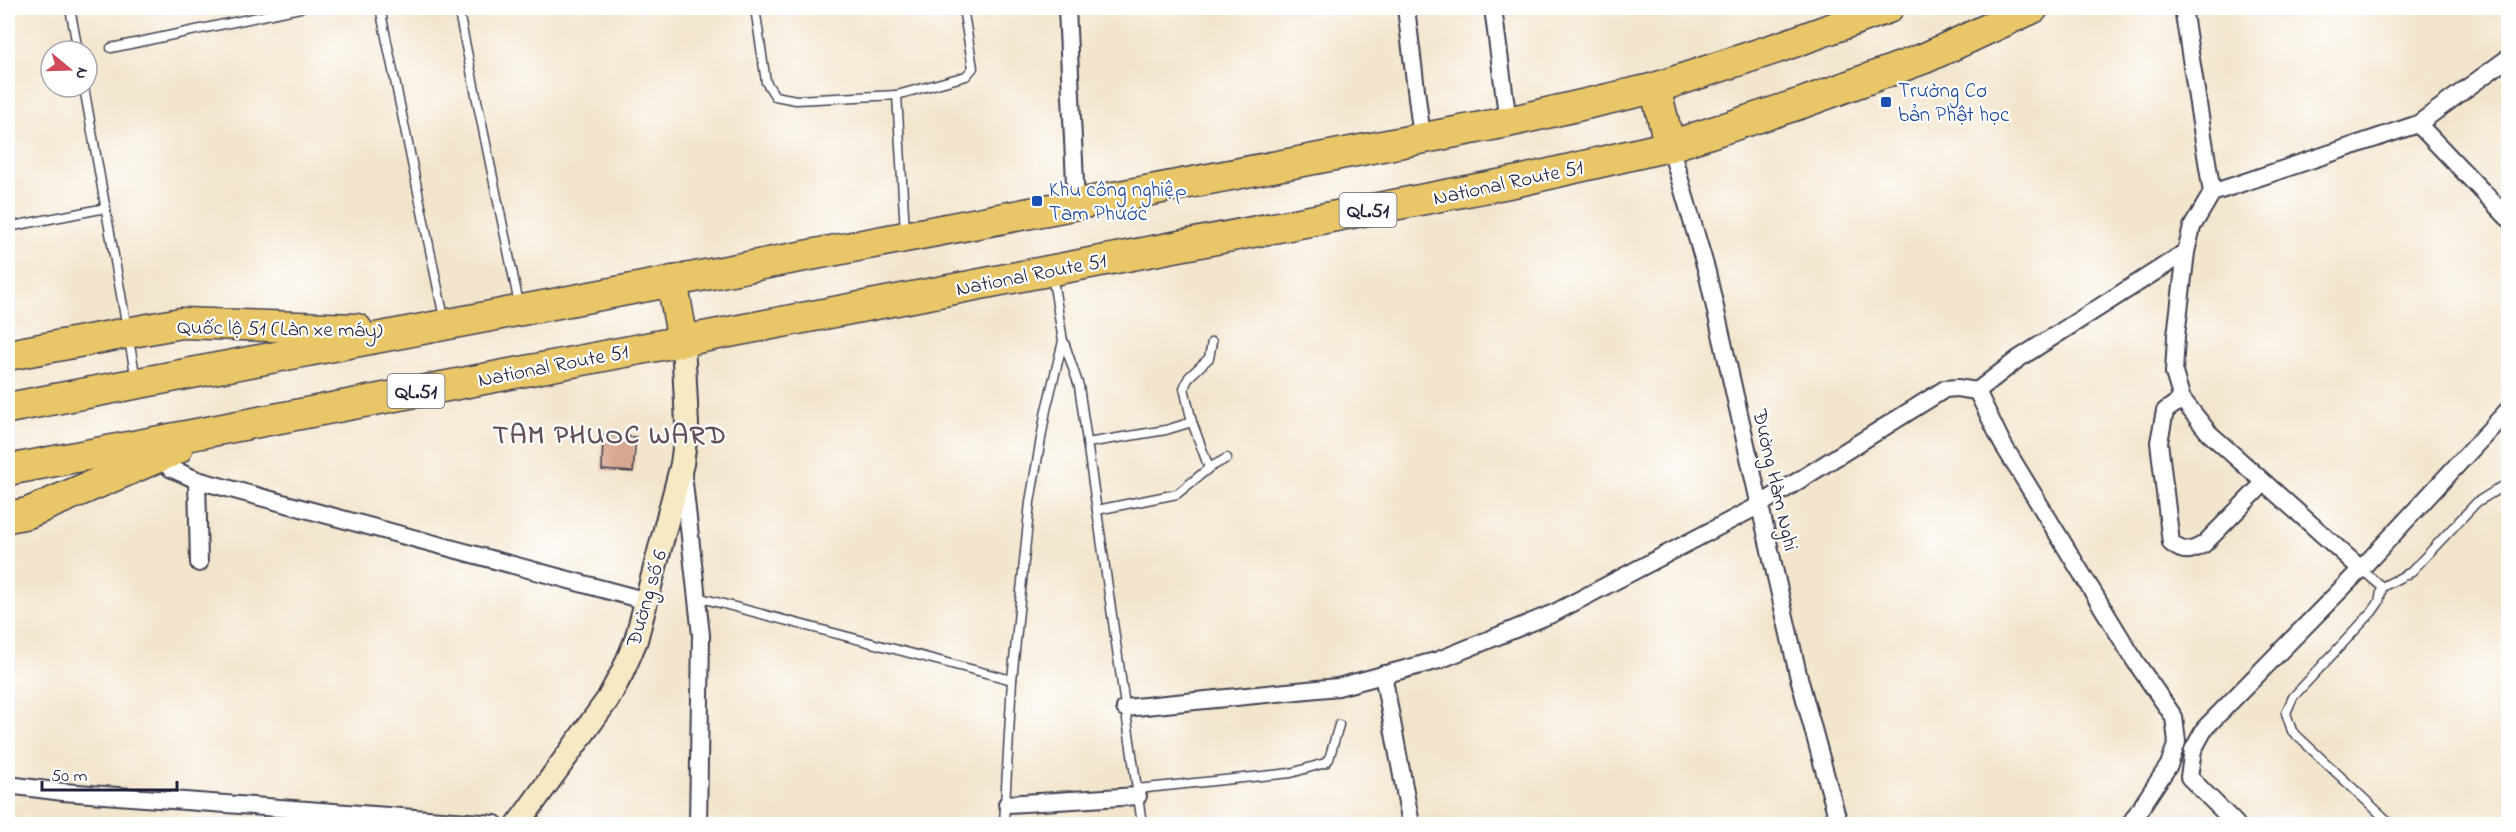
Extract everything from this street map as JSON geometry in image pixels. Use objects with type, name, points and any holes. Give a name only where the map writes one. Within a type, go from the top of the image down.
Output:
[{"type":"highway","points":[[8,408],[1508,122],[1655,88],[1783,46],[1888,8]]},
{"type":"highway","name":"National Route 51","points":[[8,470],[155,449],[230,427],[1519,181],[1670,146],[1802,103],[1924,58],[2033,8]]},
{"type":"highway","points":[[1655,88],[1670,146]]},
{"type":"highway","points":[[672,281],[683,341]]},
{"type":"highway","name":"Quốc lộ 51 (Làn xe máy)","points":[[8,356],[181,323],[411,331]]},
{"type":"highway","name":"QL.51","points":[[8,517],[28,513],[155,449]]},
{"type":"street","points":[[1066,8],[1076,205]]},
{"type":"street","points":[[1406,8],[1422,138]]},
{"type":"street","points":[[1493,8],[1508,122]]},
{"type":"street","points":[[2183,8],[2212,193],[2192,227],[2186,252],[2174,373],[2182,399],[2209,433],[2361,569]]},
{"type":"street","points":[[2212,193],[2418,124],[2508,58]]},
{"type":"street","points":[[2418,124],[2508,218]]},
{"type":"street","name":"Đường Hàm Nghi","points":[[1670,146],[1707,272],[1758,506],[1817,748],[1839,825]]},
{"type":"street","points":[[1125,708],[1338,687],[1439,660],[1554,613],[1758,506],[1945,389],[1977,391],[2018,358],[2186,252]]},
{"type":"street","name":"Đường số 6","points":[[518,825],[608,699],[636,640],[682,464],[687,425],[683,341]]},
{"type":"street","points":[[1977,391],[2008,453],[2135,662],[2174,717],[2177,742],[2169,765],[2130,825]]},
{"type":"street","points":[[2182,399],[2165,411],[2159,442],[2171,543],[2179,550],[2192,551],[2204,544],[2264,483]]},
{"type":"street","points":[[2236,825],[2189,777],[2193,750],[2205,728],[2361,569],[2508,410]]},
{"type":"street","points":[[155,449],[170,468],[197,480],[647,601]]},
{"type":"street","points":[[682,464],[701,635],[698,825]]},
{"type":"street","points":[[197,480],[199,563]]},
{"type":"street","points":[[1383,674],[1411,825]]},
{"type":"street","points":[[8,785],[63,792],[495,825]]},
{"type":"street","points":[[1007,804],[1137,792]]},
{"type":"lane","points":[[70,8],[76,39]]},
{"type":"lane","points":[[111,48],[300,8]]},
{"type":"lane","points":[[380,8],[446,324]]},
{"type":"lane","points":[[458,8],[520,310]]},
{"type":"lane","points":[[754,8],[766,82],[775,96],[796,100],[897,95],[966,76],[973,68],[963,8]]},
{"type":"lane","points":[[897,95],[905,237]]},
{"type":"lane","points":[[86,99],[137,383]]},
{"type":"lane","points":[[8,227],[106,208]]},
{"type":"lane","points":[[1052,270],[1063,341],[1079,386],[1142,825]]},
{"type":"lane","points":[[1004,825],[1007,804],[1012,680],[1030,502],[1046,410],[1063,341]]},
{"type":"lane","points":[[1209,468],[1192,422],[1184,388],[1189,377],[1209,358],[1212,342]]},
{"type":"lane","points":[[1087,443],[1166,430],[1192,422]]},
{"type":"lane","points":[[1097,510],[1177,494],[1209,468],[1227,458]]},
{"type":"lane","points":[[2382,587],[2411,572],[2477,502],[2508,483]]},
{"type":"lane","points":[[2361,569],[2382,587]]},
{"type":"lane","points":[[2382,587],[2379,602],[2372,612],[2293,698],[2286,713],[2292,731],[2391,825]]},
{"type":"lane","points":[[697,597],[1012,680]]},
{"type":"lane","points":[[1137,792],[1290,773],[1325,763],[1329,759],[1339,725]]},
{"type":"building","points":[[603,435],[636,437],[633,472],[602,470]]},
{"type":"place","name":"Trường Cơ bản Phật học","points":[[1886,102]]},
{"type":"place","name":"Khu công nghiệp Tam Phước","points":[[1037,201]]},
{"type":"district","name":"TAM PHUOC WARD","points":[[610,434]]}]
